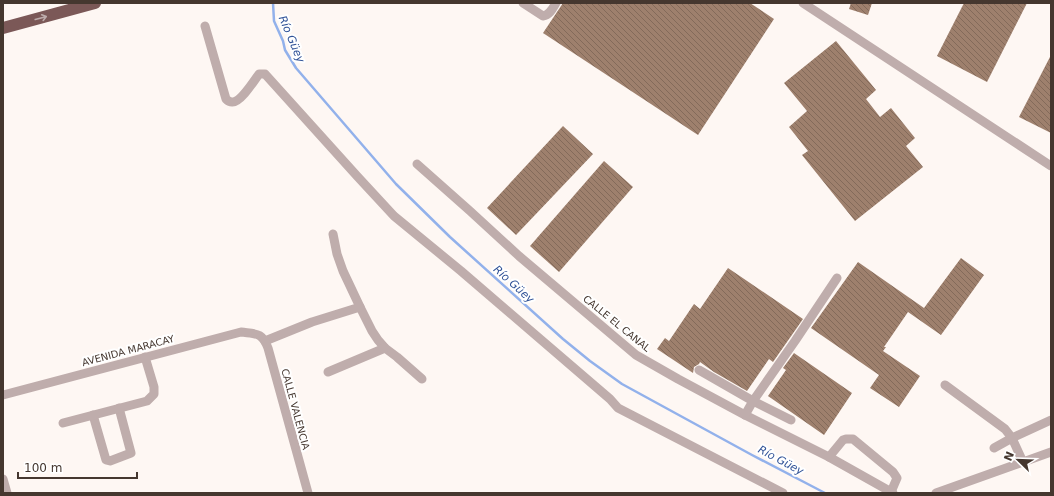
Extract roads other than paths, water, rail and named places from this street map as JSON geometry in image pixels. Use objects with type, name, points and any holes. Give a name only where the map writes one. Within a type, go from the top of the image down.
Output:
[{"type":"highway","points":[[3,28],[95,3]]},
{"type":"street","points":[[523,3],[543,16],[546,16],[556,3]]},
{"type":"street","points":[[804,3],[1051,166]]},
{"type":"street","points":[[205,26],[226,99],[230,102],[234,102],[240,98],[259,74],[265,74],[394,216],[610,398],[618,408],[783,493]]},
{"type":"street","name":"CALLE EL CANAL","points":[[417,164],[519,256],[636,355],[745,415],[829,457],[892,492]]},
{"type":"street","points":[[333,234],[337,254],[343,271],[372,331],[385,348],[422,379]]},
{"type":"street","points":[[745,415],[837,278]]},
{"type":"street","points":[[262,338],[360,308]]},
{"type":"street","name":"AVENIDA MARACAY","points":[[3,394],[241,332],[262,338]]},
{"type":"street","name":"CALLE VALENCIA","points":[[262,338],[268,348],[308,493]]},
{"type":"street","points":[[328,372],[385,348]]},
{"type":"street","points":[[63,423],[147,401],[154,394],[154,387],[145,357]]},
{"type":"street","points":[[699,370],[753,401],[791,420]]},
{"type":"street","points":[[945,385],[1005,429],[1012,438],[1024,462]]},
{"type":"street","points":[[93,415],[106,460],[110,461],[131,453],[132,451],[119,408]]},
{"type":"street","points":[[994,448],[1051,420]]},
{"type":"street","points":[[829,457],[843,440],[853,439],[893,472],[897,478],[892,492]]},
{"type":"street","points":[[936,493],[1051,452]]},
{"type":"street","points":[[3,479],[7,493]]},
{"type":"waterway","name":"Río Güey","points":[[273,3],[274,21],[283,41],[285,50],[296,68],[396,184],[450,237],[563,339],[622,384],[825,493]]}]
